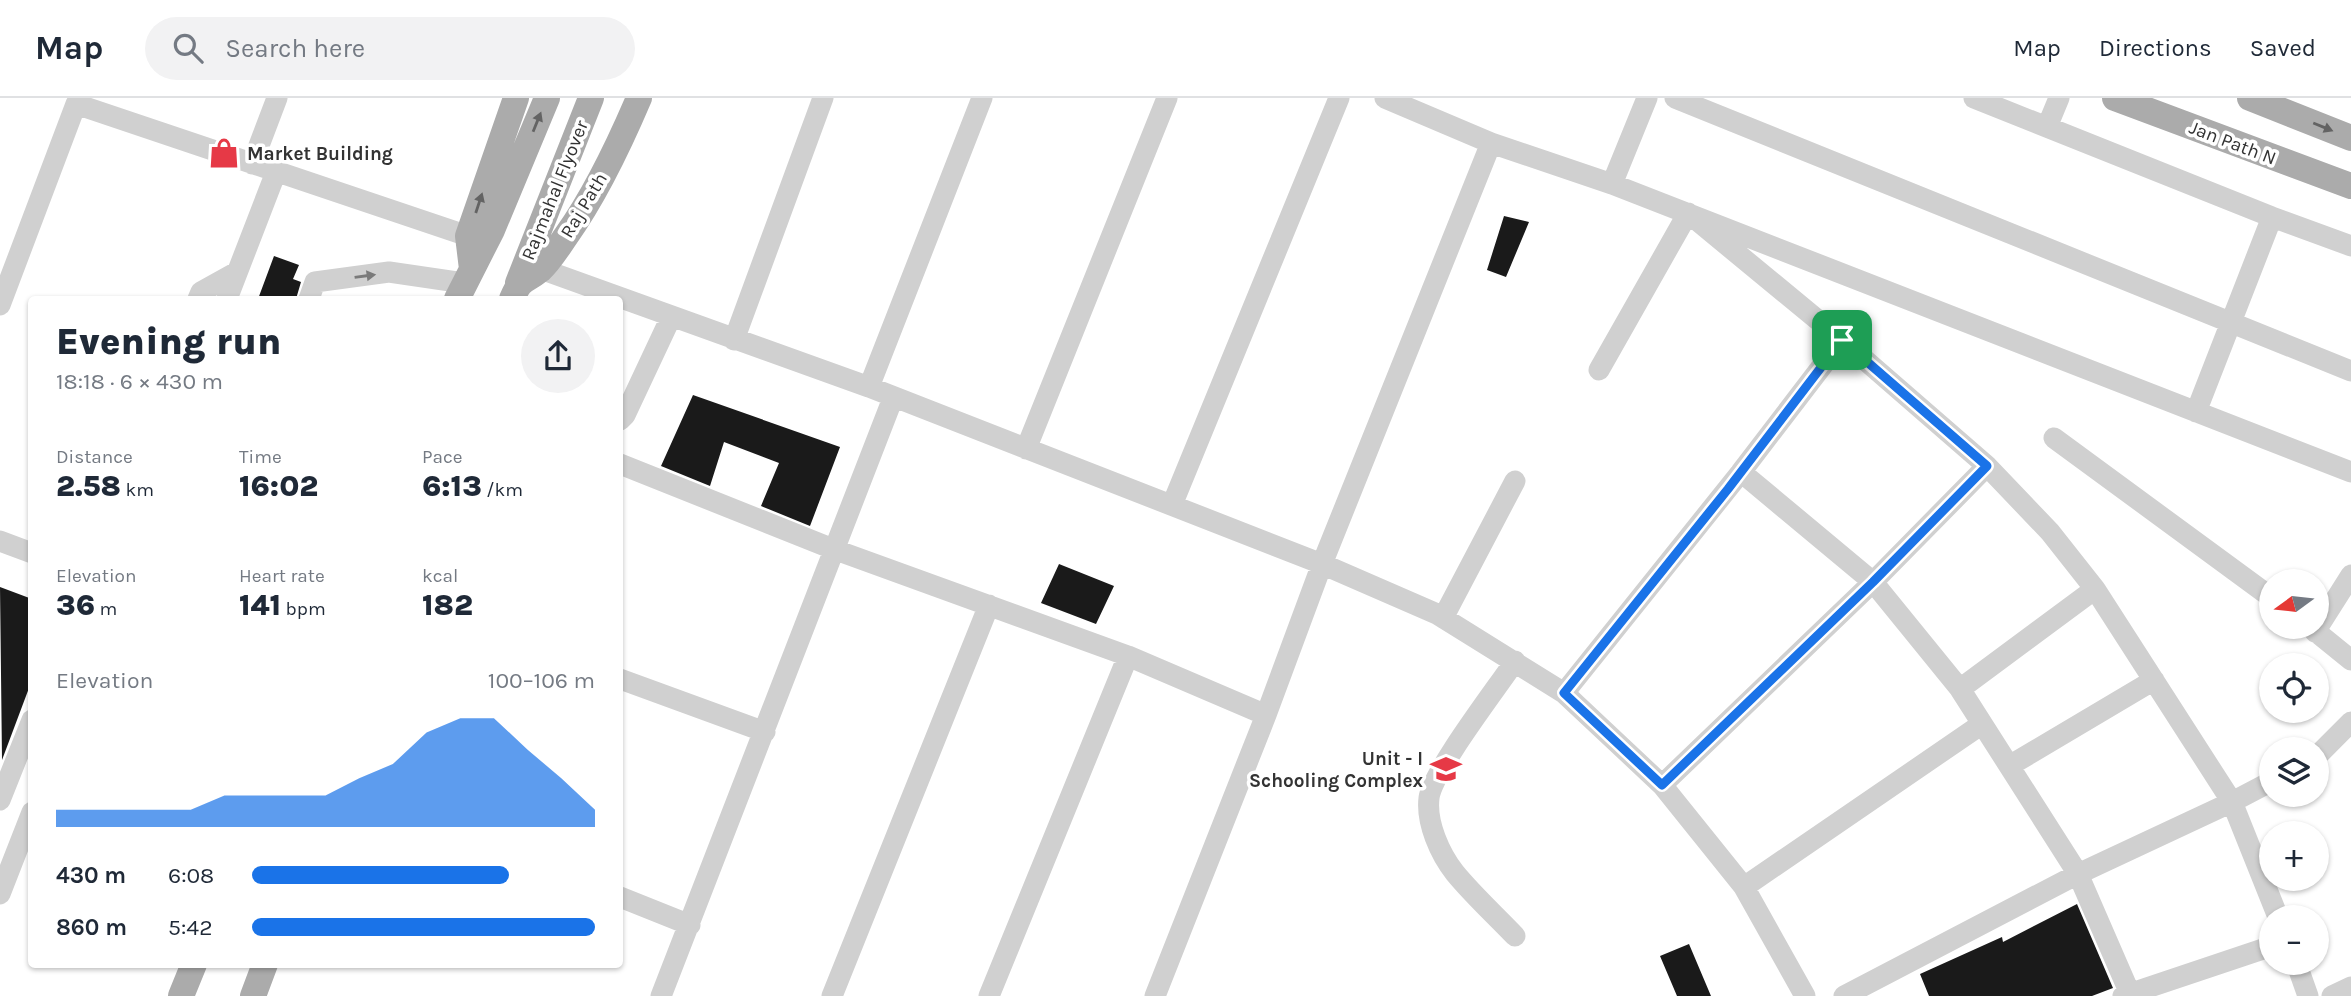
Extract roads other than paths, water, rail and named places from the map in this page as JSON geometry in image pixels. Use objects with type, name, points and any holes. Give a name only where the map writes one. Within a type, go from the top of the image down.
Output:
[{"type":"main road","points":[[464,284],[468,236],[516,98]]},
{"type":"main road","points":[[464,284],[492,230],[547,98]]},
{"type":"main road","name":"Rajmahal Flyover","points":[[515,291],[591,98]]},
{"type":"main road","name":"Raj Path","points":[[515,291],[541,269],[568,233],[624,134],[639,98]]},
{"type":"main road","name":"Jan Path N","points":[[2115,98],[2351,186]]},
{"type":"main road","points":[[2250,98],[2281,104],[2351,138]]},
{"type":"main road","points":[[181,996],[192,968]]},
{"type":"main road","points":[[253,996],[264,968]]},
{"type":"street","points":[[252,164],[278,98]]},
{"type":"street","points":[[734,340],[823,98]]},
{"type":"street","points":[[869,387],[982,98]]},
{"type":"street","points":[[1026,449],[1167,98]]},
{"type":"street","points":[[1172,505],[1339,98]]},
{"type":"street","points":[[1384,98],[1491,143],[1612,184],[2351,472]]},
{"type":"street","points":[[1612,184],[1647,98]]},
{"type":"street","points":[[1675,98],[2351,371]]},
{"type":"street","points":[[1974,98],[2351,246]]},
{"type":"street","points":[[2047,127],[2059,98]]},
{"type":"street","points":[[0,305],[71,100],[468,236]]},
{"type":"street","points":[[1155,996],[1266,715],[1322,564],[1491,143]]},
{"type":"street","points":[[228,296],[276,172]]},
{"type":"street","points":[[1688,214],[1842,340],[1987,466],[2050,532],[2095,589],[2232,803],[2273,905]]},
{"type":"street","points":[[1599,370],[1688,214]]},
{"type":"street","points":[[2196,412],[2272,217]]},
{"type":"street","points":[[541,269],[614,296]]},
{"type":"street","points":[[199,296],[201,292],[237,272]]},
{"type":"street","points":[[310,296],[315,282],[389,272],[464,284]]},
{"type":"street","points":[[623,299],[869,387],[1322,564],[1443,618],[1564,693],[1662,785],[1744,887],[1805,996]]},
{"type":"street","points":[[623,417],[671,317]]},
{"type":"street","points":[[1564,693],[1741,472],[1842,340]]},
{"type":"street","points":[[661,996],[893,398]]},
{"type":"street","points":[[2054,438],[2259,588]]},
{"type":"street","points":[[623,465],[833,549],[1128,656],[1266,715]]},
{"type":"street","points":[[1662,785],[1873,582],[1987,466]]},
{"type":"street","points":[[1741,472],[1873,582],[1960,689],[2078,874],[2128,995],[2259,950]]},
{"type":"street","points":[[1443,618],[1515,481]]},
{"type":"street","points":[[0,541],[28,552]]},
{"type":"street","points":[[2329,605],[2351,575]]},
{"type":"street","points":[[1960,689],[2095,589]]},
{"type":"street","points":[[832,996],[989,605]]},
{"type":"street","points":[[2325,639],[2351,660]]},
{"type":"street","points":[[989,996],[1128,656]]},
{"type":"street","points":[[1515,661],[1443,767],[1429,796],[1431,822],[1438,843],[1454,872],[1515,936]]},
{"type":"street","points":[[623,680],[765,732]]},
{"type":"street","points":[[2009,766],[2154,680]]},
{"type":"street","points":[[2329,744],[2351,722]]},
{"type":"street","points":[[1744,887],[1982,724]]},
{"type":"street","points":[[0,800],[28,730]]},
{"type":"street","points":[[1844,996],[2078,874],[2259,788]]},
{"type":"street","points":[[0,893],[28,822]]},
{"type":"street","points":[[623,898],[690,925]]},
{"type":"street","points":[[2301,975],[2308,996]]},
{"type":"street","points":[[2332,996],[2351,987]]},
{"type":"place","name":"Market Building","points":[[224,153]]},
{"type":"place","name":"Unit - I Schooling Complex","points":[[1446,769]]}]
